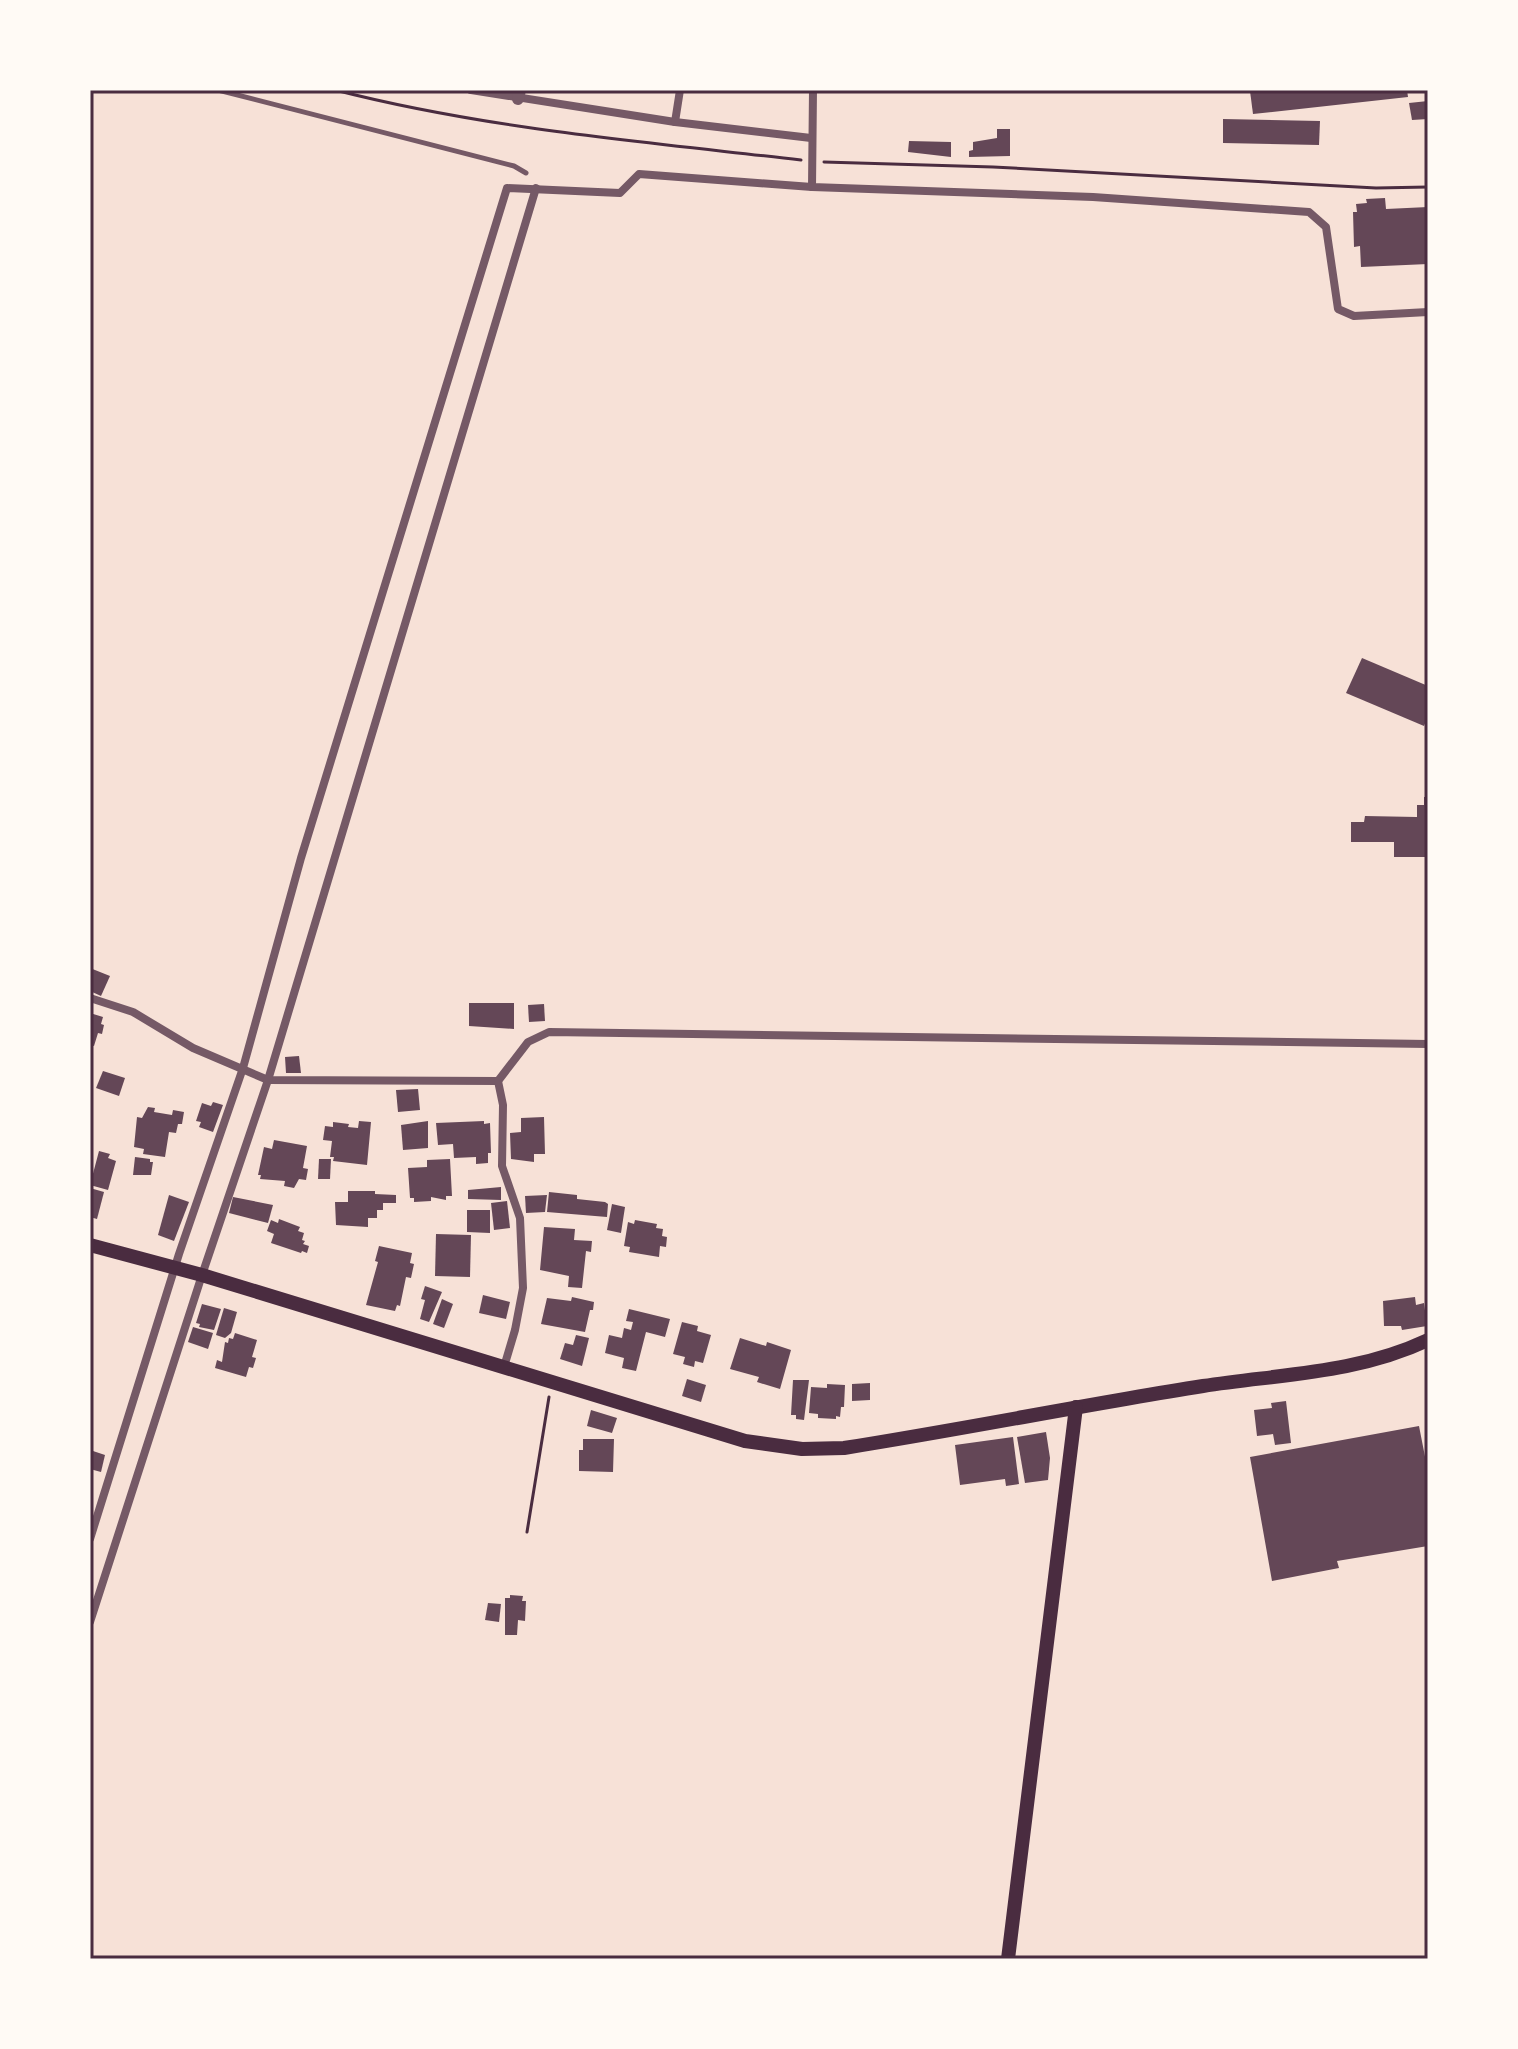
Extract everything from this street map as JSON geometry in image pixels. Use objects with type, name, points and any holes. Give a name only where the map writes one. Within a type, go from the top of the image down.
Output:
[{"type":"main road","points":[[90,1245],[202,1275],[745,1441],[802,1449],[844,1448],[1209,1385],[1311,1374],[1369,1363],[1428,1340]]},
{"type":"main road","points":[[1008,1959],[1076,1407]]},
{"type":"street","points":[[471,90],[519,95],[675,122],[811,138]]},
{"type":"street","points":[[675,122],[680,90]]},
{"type":"street","points":[[812,187],[813,90]]},
{"type":"street","points":[[90,1539],[175,1269],[243,1068],[301,858],[507,188],[620,193],[639,174],[812,187],[1093,197],[1309,212],[1326,227],[1338,309],[1354,316],[1428,312]]},
{"type":"street","points":[[90,1622],[268,1080],[536,188]]},
{"type":"street","points":[[90,998],[133,1012],[193,1048],[268,1080],[498,1081]]},
{"type":"street","points":[[504,1367],[523,1288],[520,1218],[502,1166],[503,1105],[498,1081],[528,1042],[549,1032],[1428,1044]]},
{"type":"lane","points":[[218,90],[514,166],[526,173]]},
{"type":"path","points":[[335,90],[377,101],[553,131],[800,160]]},
{"type":"path","points":[[822,162],[993,167],[1361,187],[1428,187]]},
{"type":"path","points":[[527,1532],[551,1382]]},
{"type":"building","points":[[1407,90],[1408,97],[1253,114],[1250,91]]},
{"type":"building","points":[[1428,101],[1428,119],[1412,120],[1409,103]]},
{"type":"building","points":[[1223,119],[1320,121],[1319,145],[1223,143]]},
{"type":"building","points":[[997,129],[1010,129],[1010,156],[969,157],[973,142],[997,138]]},
{"type":"building","points":[[909,141],[951,142],[951,157],[908,152]]},
{"type":"building","points":[[1385,198],[1386,209],[1428,207],[1428,264],[1361,267],[1360,246],[1354,247],[1353,212],[1357,212],[1356,204],[1367,203],[1366,199]]},
{"type":"building","points":[[1362,658],[1428,686],[1428,716],[1424,726],[1346,693]]},
{"type":"building","points":[[1424,797],[1428,797],[1428,857],[1394,857],[1394,842],[1351,842],[1351,822],[1364,822],[1365,816],[1417,817],[1417,805],[1424,805]]},
{"type":"building","points":[[90,968],[110,976],[101,996],[90,991]]},
{"type":"building","points":[[469,1003],[514,1003],[514,1029],[469,1026]]},
{"type":"building","points":[[544,1004],[545,1021],[529,1022],[528,1005]]},
{"type":"building","points":[[90,1013],[103,1017],[101,1024],[104,1025],[94,1046],[90,1045]]},
{"type":"building","points":[[299,1056],[301,1073],[286,1073],[285,1057]]},
{"type":"building","points":[[103,1071],[125,1078],[119,1096],[96,1088]]},
{"type":"building","points":[[418,1089],[420,1110],[398,1112],[396,1090]]},
{"type":"building","points":[[213,1102],[223,1105],[213,1132],[199,1127],[201,1122],[196,1121],[202,1103],[211,1106]]},
{"type":"building","points":[[148,1107],[155,1108],[154,1112],[172,1115],[173,1110],[184,1112],[182,1124],[178,1124],[176,1133],[169,1132],[165,1157],[143,1154],[144,1149],[134,1147],[137,1117],[142,1118]]},
{"type":"building","points":[[544,1117],[545,1154],[534,1154],[534,1162],[511,1159],[510,1133],[521,1132],[521,1118]]},
{"type":"building","points":[[359,1121],[371,1122],[367,1165],[333,1161],[334,1157],[330,1157],[332,1141],[323,1140],[325,1126],[333,1127],[333,1122],[358,1128]]},
{"type":"building","points":[[428,1121],[428,1148],[403,1150],[401,1125]]},
{"type":"building","points":[[484,1121],[484,1124],[490,1123],[491,1153],[488,1153],[488,1163],[476,1164],[476,1157],[454,1158],[453,1144],[438,1145],[436,1123]]},
{"type":"building","points":[[274,1140],[307,1146],[303,1168],[308,1169],[306,1180],[299,1179],[294,1188],[284,1186],[285,1181],[260,1179],[261,1175],[258,1175],[264,1147],[272,1149]]},
{"type":"building","points":[[99,1151],[110,1154],[108,1158],[116,1161],[108,1190],[90,1185]]},
{"type":"building","points":[[135,1157],[153,1162],[151,1175],[133,1175]]},
{"type":"building","points":[[319,1159],[331,1159],[330,1179],[318,1179]]},
{"type":"building","points":[[450,1159],[452,1196],[446,1196],[446,1200],[431,1197],[431,1201],[414,1202],[414,1198],[410,1198],[408,1168],[427,1167],[427,1160]]},
{"type":"building","points":[[501,1187],[501,1200],[468,1199],[468,1190]]},
{"type":"building","points":[[90,1188],[104,1192],[97,1219],[90,1217]]},
{"type":"building","points":[[348,1191],[396,1195],[396,1203],[383,1203],[383,1210],[377,1210],[377,1218],[368,1218],[368,1227],[336,1225],[335,1202],[348,1202]]},
{"type":"building","points":[[549,1192],[605,1202],[608,1204],[607,1217],[547,1212]]},
{"type":"building","points":[[169,1195],[189,1202],[174,1241],[158,1235]]},
{"type":"building","points":[[547,1195],[545,1212],[526,1213],[525,1196]]},
{"type":"building","points":[[233,1197],[273,1205],[268,1223],[229,1213]]},
{"type":"building","points":[[507,1201],[510,1228],[494,1230],[491,1203]]},
{"type":"building","points":[[612,1204],[625,1207],[621,1233],[607,1230]]},
{"type":"building","points":[[467,1210],[490,1210],[490,1233],[467,1232]]},
{"type":"building","points":[[279,1219],[300,1227],[298,1231],[304,1233],[303,1244],[309,1246],[307,1253],[271,1243],[274,1234],[267,1231],[271,1220],[278,1223]]},
{"type":"building","points":[[635,1220],[657,1224],[656,1228],[663,1229],[662,1236],[667,1237],[666,1247],[660,1246],[659,1257],[629,1252],[630,1247],[624,1246],[628,1222],[634,1224]]},
{"type":"building","points":[[544,1227],[575,1229],[574,1240],[592,1241],[591,1252],[586,1251],[582,1288],[568,1287],[569,1276],[540,1270]]},
{"type":"building","points":[[436,1234],[471,1235],[470,1277],[435,1276]]},
{"type":"building","points":[[379,1246],[412,1253],[410,1263],[414,1264],[411,1278],[406,1277],[400,1306],[397,1305],[395,1311],[366,1305],[378,1262],[375,1261]]},
{"type":"building","points":[[425,1286],[442,1292],[429,1322],[420,1319]]},
{"type":"building","points":[[483,1295],[510,1302],[506,1319],[479,1313]]},
{"type":"building","points":[[572,1297],[594,1302],[585,1332],[541,1324],[547,1298],[571,1301]]},
{"type":"building","points":[[1415,1297],[1416,1305],[1424,1303],[1427,1326],[1402,1330],[1401,1326],[1384,1326],[1383,1301]]},
{"type":"building","points":[[442,1299],[453,1304],[444,1328],[433,1324]]},
{"type":"building","points":[[202,1304],[221,1309],[214,1330],[199,1327],[200,1324],[196,1323]]},
{"type":"building","points":[[224,1308],[237,1312],[231,1333],[225,1338],[216,1335]]},
{"type":"building","points":[[629,1309],[670,1319],[665,1337],[646,1332],[636,1371],[622,1368],[624,1358],[605,1353],[609,1335],[622,1338],[624,1328],[631,1330],[633,1322],[626,1321]]},
{"type":"building","points":[[682,1322],[698,1326],[697,1331],[711,1335],[703,1363],[695,1361],[694,1367],[683,1364],[685,1357],[673,1354]]},
{"type":"building","points":[[193,1327],[213,1333],[208,1349],[188,1342]]},
{"type":"building","points":[[235,1333],[257,1340],[252,1357],[256,1358],[246,1377],[215,1368],[217,1360],[222,1362],[225,1342],[233,1339]]},
{"type":"building","points":[[576,1335],[589,1338],[582,1366],[560,1359],[565,1343],[573,1345]]},
{"type":"building","points":[[740,1338],[791,1350],[780,1389],[757,1382],[759,1377],[730,1369]]},
{"type":"building","points":[[687,1379],[706,1385],[701,1402],[682,1396]]},
{"type":"building","points":[[793,1380],[809,1380],[804,1420],[791,1415]]},
{"type":"building","points":[[870,1383],[870,1400],[852,1401],[852,1384]]},
{"type":"building","points":[[827,1384],[845,1385],[844,1407],[841,1407],[840,1417],[836,1416],[836,1419],[818,1418],[818,1414],[809,1413],[811,1387],[827,1388]]},
{"type":"building","points":[[1286,1401],[1291,1443],[1275,1445],[1273,1434],[1257,1436],[1254,1410],[1272,1408],[1271,1403]]},
{"type":"building","points":[[591,1410],[617,1418],[612,1433],[587,1426]]},
{"type":"building","points":[[1419,1426],[1428,1472],[1428,1546],[1337,1561],[1339,1568],[1272,1581],[1250,1457]]},
{"type":"building","points":[[1046,1432],[1050,1458],[1048,1480],[1025,1483],[1017,1437]]},
{"type":"building","points":[[1013,1437],[1019,1484],[1006,1486],[1005,1479],[960,1485],[955,1445]]},
{"type":"building","points":[[583,1439],[614,1439],[613,1472],[579,1471],[579,1450],[583,1450]]},
{"type":"building","points":[[90,1450],[105,1455],[101,1472],[90,1469]]},
{"type":"building","points":[[510,1595],[523,1596],[522,1601],[526,1601],[525,1621],[518,1620],[517,1635],[505,1635],[505,1598],[510,1598]]},
{"type":"building","points":[[488,1603],[501,1604],[499,1622],[485,1620]]}]
